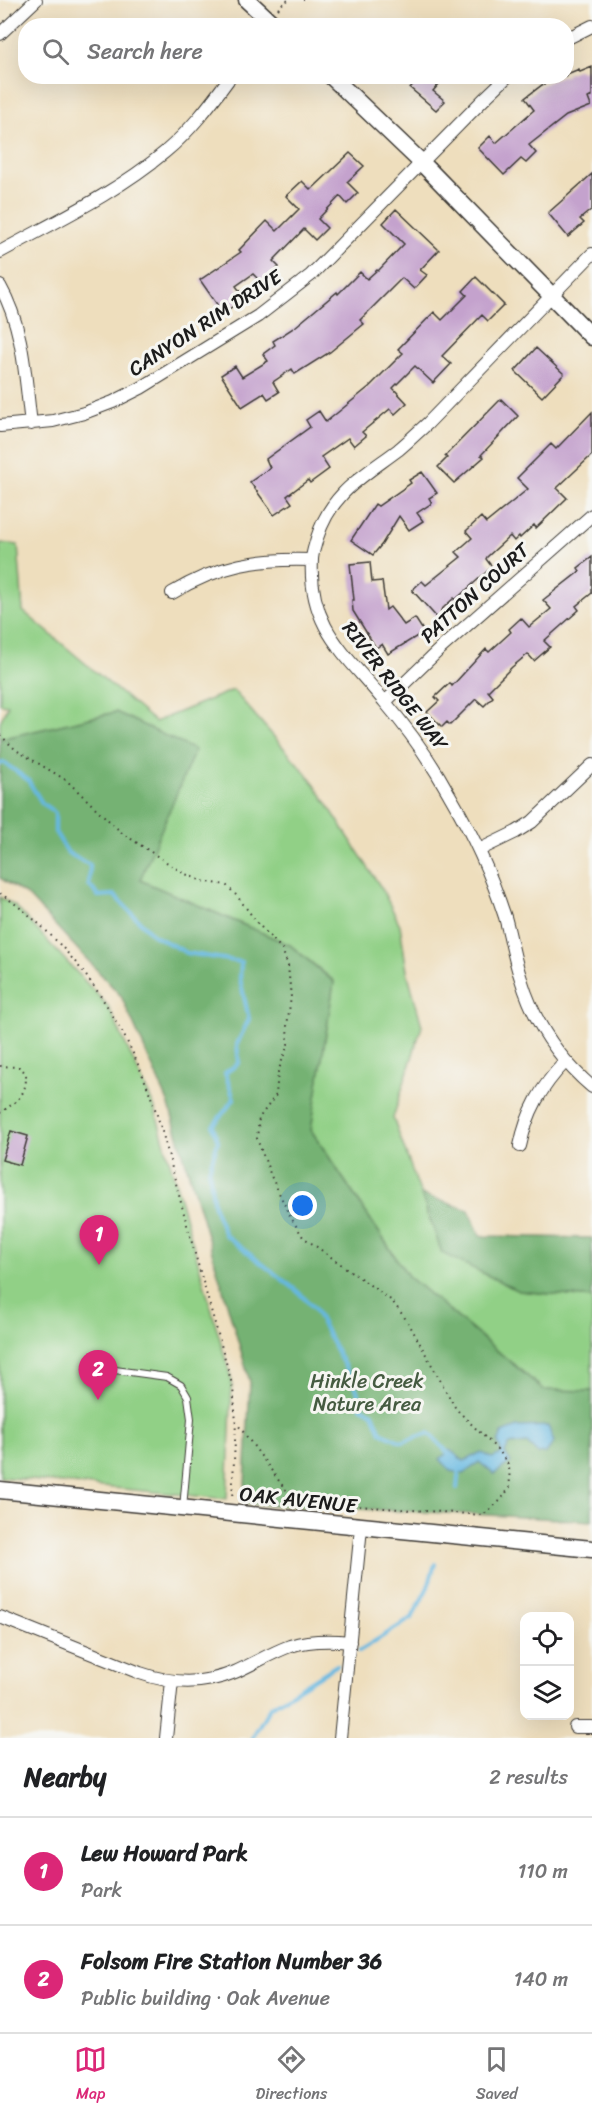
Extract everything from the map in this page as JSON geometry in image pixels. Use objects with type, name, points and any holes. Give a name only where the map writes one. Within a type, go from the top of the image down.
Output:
[{"type":"main road","points":[[247,0],[266,18]]},
{"type":"main road","points":[[339,84],[422,163],[592,337]]},
{"type":"main road","name":"OAK AVENUE","points":[[0,1490],[361,1528],[592,1549]]},
{"type":"street","points":[[0,34],[36,0]]},
{"type":"street","points":[[574,35],[592,26]]},
{"type":"street","points":[[0,252],[139,173],[191,127],[225,84]]},
{"type":"street","name":"CANYON RIM DRIVE","points":[[0,426],[31,424],[84,413],[113,402],[141,388],[258,316],[312,275],[500,84]]},
{"type":"street","name":"RIVER RIDGE WAY","points":[[592,254],[429,423],[400,448],[359,477],[340,495],[320,529],[312,560],[313,590],[324,626],[337,647],[385,702],[443,783],[479,850],[505,919],[527,999],[547,1038],[565,1062],[592,1087]]},
{"type":"street","points":[[0,286],[18,327],[31,424]]},
{"type":"street","name":"PATTON COURT","points":[[385,702],[440,649],[592,515]]},
{"type":"street","points":[[172,593],[214,572],[236,565],[279,559],[312,560]]},
{"type":"street","points":[[479,850],[532,822],[592,765]]},
{"type":"street","points":[[520,1146],[530,1110],[539,1093],[565,1062]]},
{"type":"street","points":[[340,1738],[361,1528]]},
{"type":"street","points":[[0,1617],[140,1673],[172,1682],[200,1681],[221,1677],[272,1654],[301,1644],[350,1642]]},
{"type":"street","points":[[166,1738],[172,1682]]},
{"type":"street","points":[[574,1727],[592,1727]]},
{"type":"lane","points":[[115,1370],[168,1377],[181,1385],[188,1396],[191,1419],[183,1509]]},
{"type":"path","points":[[0,735],[16,750],[66,780],[122,833],[183,873],[202,881],[226,885],[259,925],[276,940],[288,966],[291,997],[287,1026],[288,1044],[278,1072],[276,1095],[259,1118],[257,1139],[271,1176],[303,1237],[392,1301],[408,1322],[456,1409],[500,1452],[509,1466],[510,1487],[501,1500],[483,1515],[301,1500],[285,1489],[236,1422]]},
{"type":"path","points":[[0,893],[35,920],[63,946],[96,987],[114,1017],[145,1081],[234,1388],[236,1422],[232,1514]]},
{"type":"path","points":[[0,1066],[19,1067],[26,1073],[27,1085],[23,1095],[0,1113]]},
{"type":"green space","points":[[0,543],[18,545],[23,611],[155,722],[233,690],[311,779],[382,889],[400,925],[407,971],[422,1026],[393,1118],[442,1252],[519,1291],[592,1298],[592,1391],[544,1390],[408,1276],[311,1130],[334,981],[290,945],[139,880],[116,712],[0,739],[0,722],[8,705],[0,704]]},
{"type":"green space","name":"Hinkle Creek Nature Area","points":[[116,712],[195,750],[140,880],[290,945],[334,982],[311,1130],[408,1276],[544,1390],[592,1391],[592,1521],[244,1504],[250,1382],[168,1102],[121,996],[28,896],[0,878],[0,739]]},
{"type":"green space","points":[[0,897],[15,906],[108,1006],[154,1106],[232,1382],[227,1499],[0,1477]]},
{"type":"green space","points":[[421,1194],[469,1210],[480,1236],[592,1238],[592,1298],[519,1291],[442,1253]]},
{"type":"water","points":[[548,1426],[554,1442],[546,1453],[538,1454],[527,1443],[509,1445],[505,1453],[511,1462],[494,1474],[479,1462],[464,1474],[451,1471],[440,1459],[450,1450],[464,1461],[481,1452],[492,1458],[499,1455],[501,1451],[498,1443],[502,1433],[517,1427]]},
{"type":"building","points":[[592,67],[592,96],[588,98],[591,106],[566,116],[529,145],[536,153],[526,163],[521,159],[504,175],[478,148],[490,136],[496,143],[534,110],[525,98],[542,85],[574,84],[574,71],[579,69],[580,72]]},
{"type":"building","points":[[413,84],[439,84],[433,91],[445,101],[436,110],[410,88]]},
{"type":"building","points":[[350,153],[364,166],[347,182],[358,193],[347,204],[340,196],[318,219],[327,228],[315,240],[304,229],[273,261],[279,267],[262,283],[253,274],[236,286],[245,298],[223,313],[200,280],[241,252],[239,250],[267,221],[277,231],[299,209],[286,196],[302,181],[311,190]]},
{"type":"building","points":[[592,174],[592,209],[580,219],[584,223],[568,237],[548,213]]},
{"type":"building","points":[[396,209],[439,250],[420,270],[427,275],[414,289],[402,278],[360,320],[364,324],[330,352],[295,374],[292,369],[273,382],[279,392],[268,399],[264,393],[242,407],[221,375],[235,366],[242,377],[268,361],[263,354],[275,345],[273,341],[295,327],[337,292],[338,294],[360,272],[367,279],[378,271],[404,244],[383,223]]},
{"type":"building","points":[[476,277],[504,305],[488,321],[482,315],[442,356],[451,364],[433,383],[415,366],[393,388],[407,403],[395,414],[390,409],[362,432],[366,436],[354,446],[348,438],[321,457],[329,469],[310,483],[308,480],[287,496],[292,503],[274,515],[250,482],[270,468],[266,459],[310,427],[306,420],[319,411],[326,422],[369,387],[403,353],[398,349],[434,312],[442,320],[467,295],[463,291]]},
{"type":"building","points":[[536,348],[564,374],[542,397],[515,371]]},
{"type":"building","points":[[501,399],[518,416],[481,455],[484,457],[454,483],[438,467],[447,458],[445,456]]},
{"type":"building","points":[[592,412],[592,455],[557,488],[567,498],[536,528],[534,525],[514,541],[510,536],[487,557],[492,567],[441,610],[440,621],[412,590],[422,581],[426,585],[461,557],[456,552],[472,538],[466,531],[481,517],[486,523],[528,489],[517,478],[551,444],[556,449]]},
{"type":"building","points":[[422,472],[437,493],[429,498],[432,503],[417,513],[423,521],[409,530],[399,516],[373,555],[351,540],[375,504],[378,506],[411,483],[409,480]]},
{"type":"building","points":[[592,557],[592,593],[576,606],[579,610],[544,641],[550,647],[534,661],[528,654],[512,667],[488,691],[493,697],[484,706],[476,699],[450,725],[447,722],[442,727],[427,712],[439,701],[435,697],[450,683],[452,686],[486,649],[489,652],[511,632],[509,629],[521,618],[529,627],[551,609],[543,600],[580,571],[578,568]]},
{"type":"building","points":[[370,562],[372,582],[382,581],[386,610],[390,607],[404,625],[415,618],[424,632],[388,654],[382,644],[376,648],[353,611],[350,564]]},
{"type":"building","points":[[11,1131],[28,1136],[20,1165],[2,1160]]},
{"type":"waterway","points":[[0,763],[3,762],[28,780],[42,803],[55,813],[55,832],[68,853],[90,865],[89,885],[98,896],[114,895],[153,935],[187,953],[241,962],[240,979],[249,1019],[237,1044],[239,1063],[225,1073],[234,1099],[213,1126],[218,1141],[209,1170],[214,1207],[225,1235],[296,1290],[314,1308],[357,1390],[361,1407],[373,1413],[381,1432],[402,1442],[429,1433],[450,1455]]},
{"type":"waterway","points":[[457,1488],[459,1468]]},
{"type":"waterway","points":[[359,1651],[412,1618],[428,1587],[435,1564]]},
{"type":"waterway","points":[[252,1738],[270,1707],[337,1665]]},
{"type":"place","name":"Lew Howard Park","points":[[99,1265]]},
{"type":"place","name":"Folsom Fire Station Number 36","points":[[98,1400]]}]
